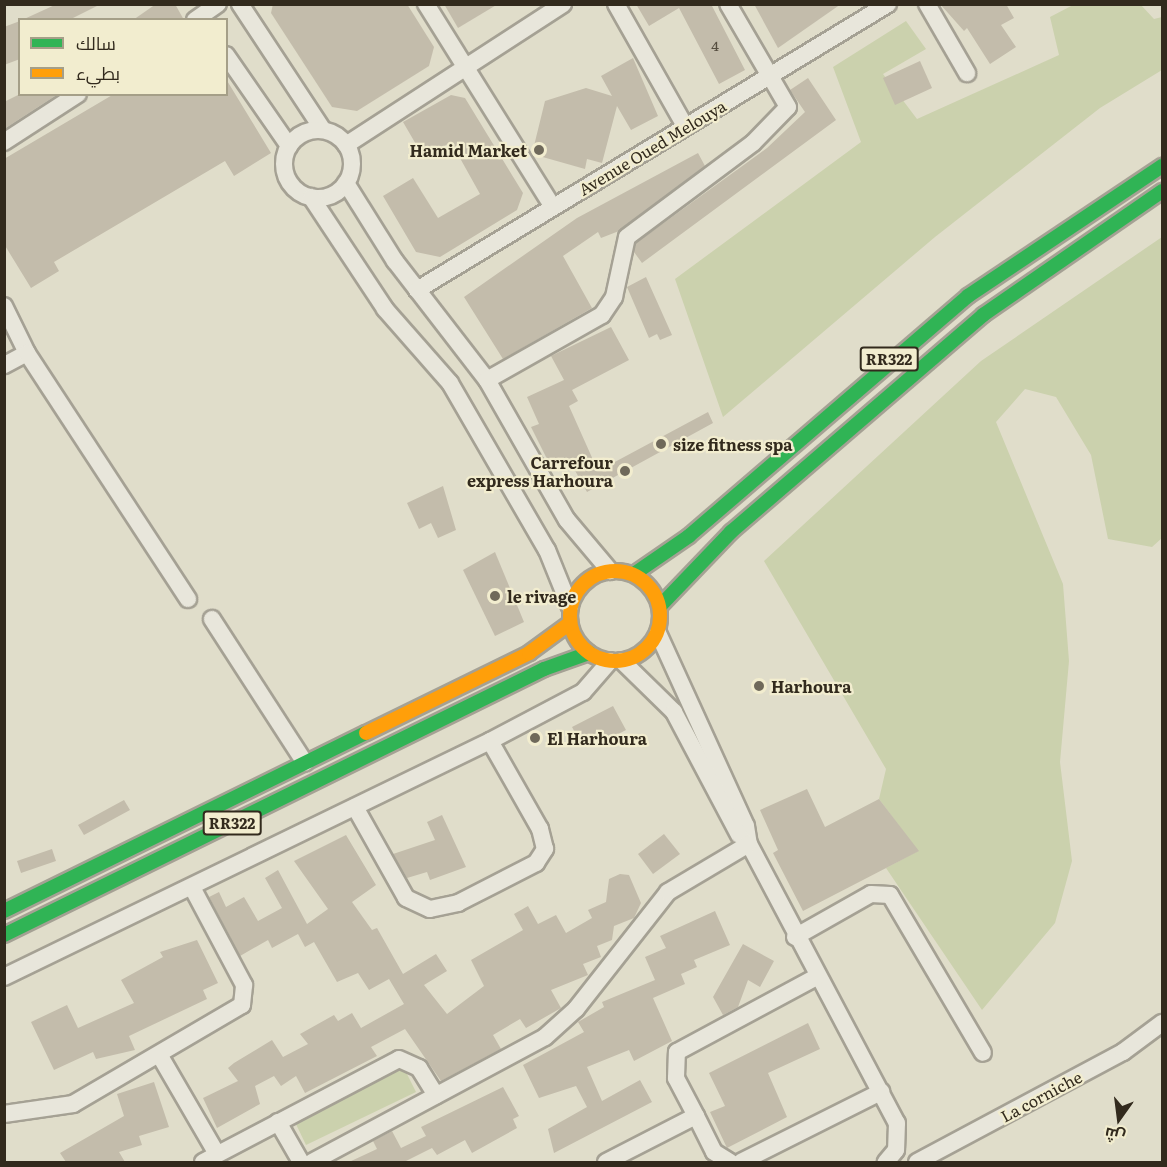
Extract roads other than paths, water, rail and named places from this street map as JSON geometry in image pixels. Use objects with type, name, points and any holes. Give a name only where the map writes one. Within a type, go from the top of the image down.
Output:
[{"type":"main road","name":"RR322","points":[[634,574],[689,536],[968,296],[1162,166]]},
{"type":"main road","name":"RR322","points":[[660,606],[731,532],[983,315],[1162,191]]},
{"type":"main road","name":"RR322","points":[[4,910],[529,653],[570,615],[580,586],[610,571]]},
{"type":"main road","points":[[570,615],[589,653],[616,661],[644,651],[658,633],[660,606],[646,582],[634,574],[610,571]]},
{"type":"main road","name":"RR322","points":[[4,935],[544,669],[589,653]]},
{"type":"street","points":[[198,15],[218,4]]},
{"type":"street","points":[[240,4],[323,130],[346,145],[352,167],[346,183],[333,194],[311,197]]},
{"type":"street","points":[[426,4],[552,206]]},
{"type":"street","points":[[346,145],[563,4]]},
{"type":"street","points":[[616,4],[685,126]]},
{"type":"street","points":[[487,380],[602,315],[614,297],[627,237],[753,143],[788,107],[728,4]]},
{"type":"street","name":"Avenue Oued Melouya","points":[[417,290],[888,4]]},
{"type":"street","points":[[927,4],[968,73]]},
{"type":"street","points":[[228,58],[289,146],[286,177],[311,197],[385,309],[450,383],[551,560],[570,615]]},
{"type":"street","points":[[4,142],[75,96]]},
{"type":"street","points":[[289,146],[310,130],[323,130]]},
{"type":"street","points":[[346,183],[417,290],[452,327],[487,380],[567,520],[610,571]]},
{"type":"street","points":[[4,306],[27,353],[188,599]]},
{"type":"street","points":[[4,365],[27,353]]},
{"type":"street","points":[[212,620],[305,763]]},
{"type":"street","points":[[658,633],[748,844],[795,937],[881,1092],[898,1139],[886,1162]]},
{"type":"street","points":[[4,977],[490,741],[583,692],[616,661],[674,712],[733,812]]},
{"type":"street","points":[[355,807],[406,898],[430,909],[458,903],[536,863],[545,849],[540,829],[490,741]]},
{"type":"street","points":[[312,1162],[563,1023],[668,892],[748,844]]},
{"type":"street","points":[[4,1114],[73,1104],[233,1015],[245,996],[192,887]]},
{"type":"street","points":[[795,937],[871,894],[890,895],[983,1053]]},
{"type":"street","points":[[730,1162],[714,1152],[676,1078],[677,1052],[816,976]]},
{"type":"street","name":"La corniche","points":[[917,1162],[1123,1052],[1162,1023]]},
{"type":"street","points":[[159,1056],[210,1158],[399,1059],[419,1068],[436,1095]]},
{"type":"street","points":[[741,1162],[881,1092]]},
{"type":"street","points":[[606,1162],[696,1116]]},
{"type":"street","points":[[279,1122],[301,1162]]},
{"type":"place","name":"Hamid Market","points":[[539,150]]},
{"type":"place","name":"size fitness spa","points":[[661,444]]},
{"type":"place","name":"Carrefour express Harhoura","points":[[625,471]]},
{"type":"place","name":"le rivage","points":[[495,596]]},
{"type":"place","name":"Harhoura","points":[[759,686]]},
{"type":"place","name":"El Harhoura","points":[[535,738]]}]
